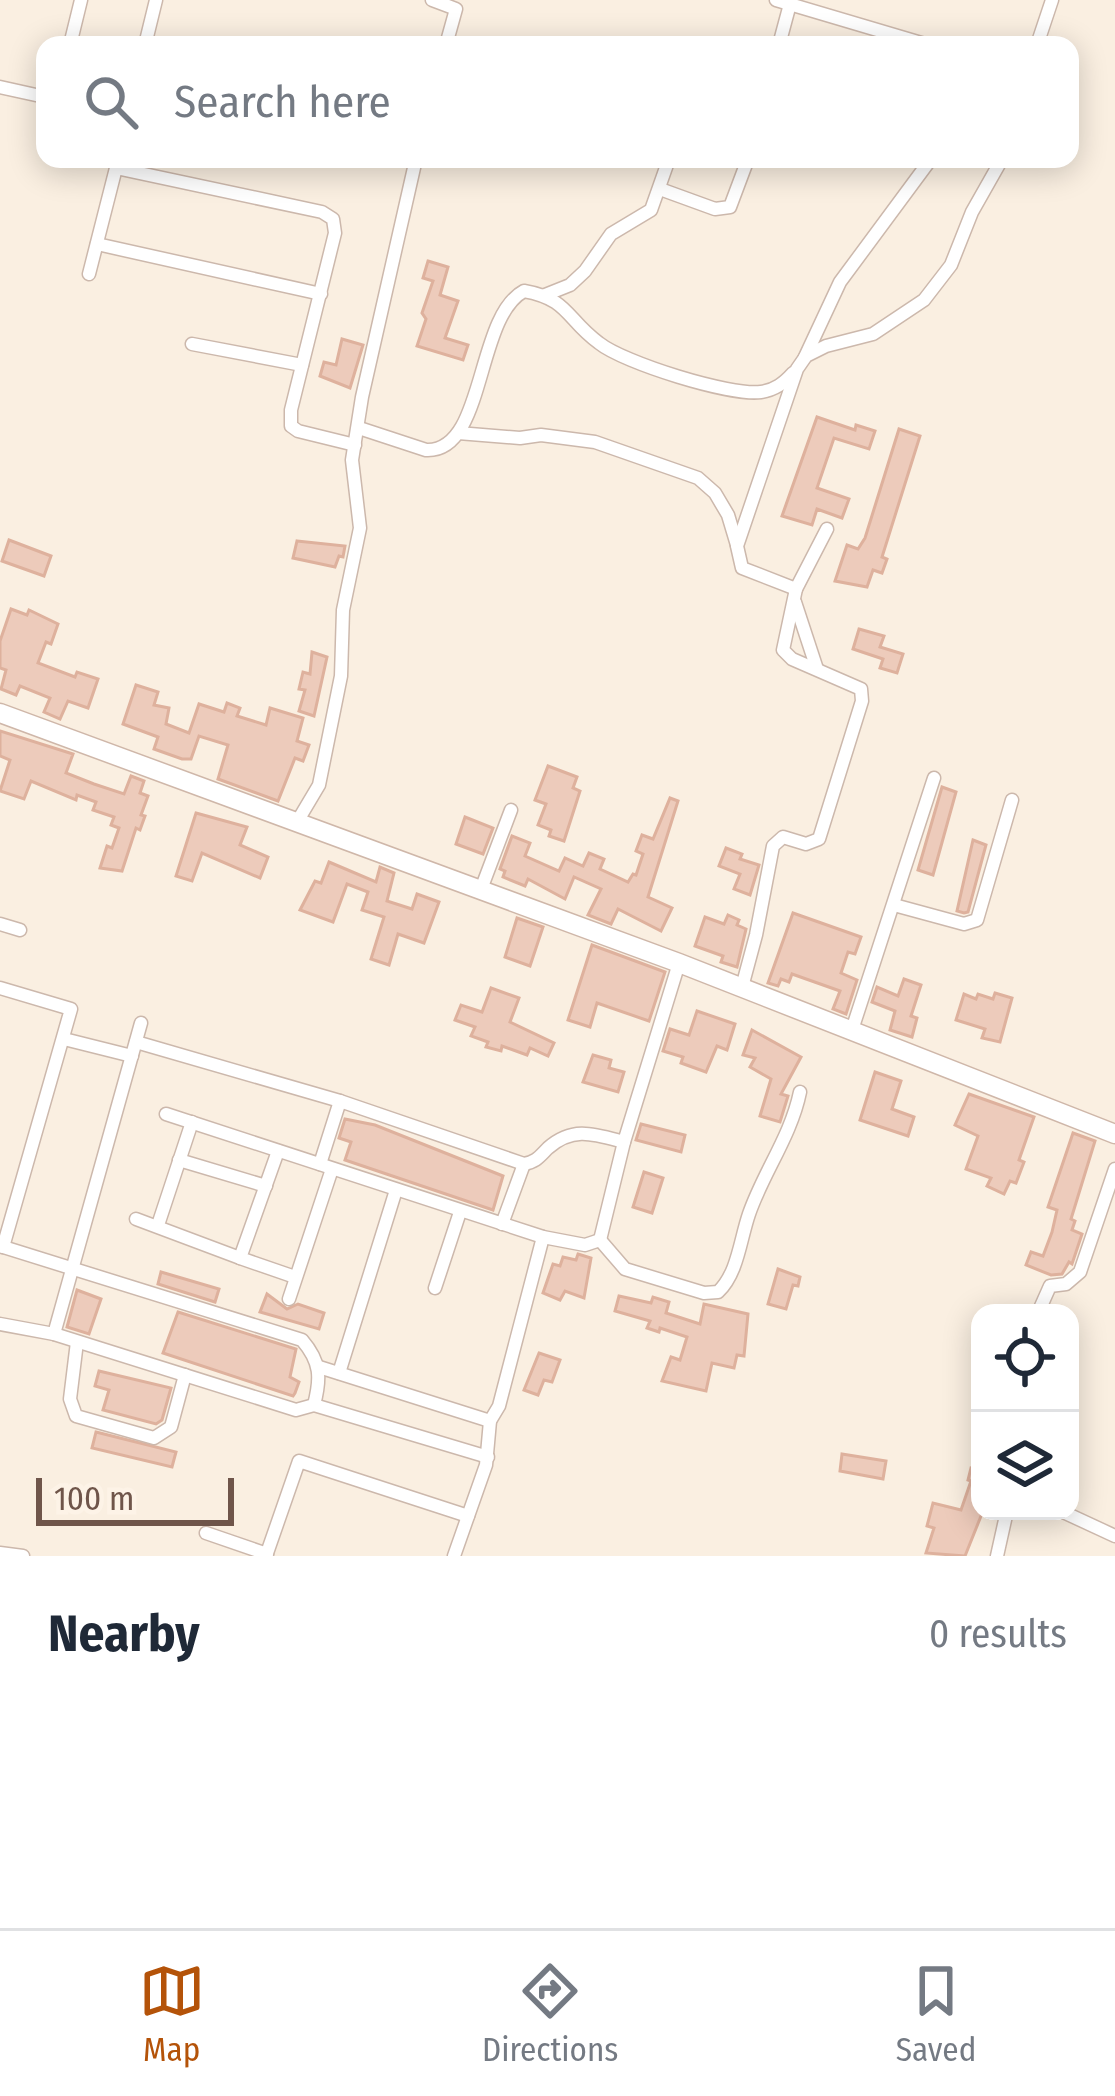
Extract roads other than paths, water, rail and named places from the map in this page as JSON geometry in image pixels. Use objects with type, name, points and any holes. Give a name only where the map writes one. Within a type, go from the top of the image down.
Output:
[{"type":"main road","points":[[0,713],[679,963],[1115,1134]]},
{"type":"street","points":[[72,36],[81,0]]},
{"type":"street","points":[[148,36],[156,0]]},
{"type":"street","points":[[432,0],[457,5],[448,36]]},
{"type":"street","points":[[1040,36],[1052,0]]},
{"type":"street","points":[[780,36],[783,2],[898,36]]},
{"type":"street","points":[[0,87],[36,96]]},
{"type":"street","points":[[89,274],[116,168]]},
{"type":"street","points":[[134,168],[322,212],[333,219],[335,233],[291,426],[355,445]]},
{"type":"street","points":[[297,822],[319,785],[344,657],[343,610],[360,528],[353,474],[355,445],[414,168]]},
{"type":"street","points":[[545,295],[570,285],[611,234],[651,210],[666,168]]},
{"type":"street","points":[[660,189],[715,208],[730,208],[745,168]]},
{"type":"street","points":[[737,546],[783,404],[840,282],[924,168]]},
{"type":"street","points":[[358,428],[437,451],[451,443],[497,323],[510,298],[524,291],[559,301],[602,346],[728,390],[758,393],[774,389],[806,356],[873,334],[924,300],[951,265],[972,212],[997,168]]},
{"type":"street","points":[[97,244],[321,294]]},
{"type":"street","points":[[192,344],[302,365]]},
{"type":"street","points":[[458,433],[596,442],[698,478],[715,493],[728,515],[742,568],[795,595],[817,669]]},
{"type":"street","points":[[742,987],[773,845],[783,837],[806,844],[819,839],[862,701],[861,689],[792,659],[783,650],[795,595],[827,529]]},
{"type":"street","points":[[851,1033],[934,778]]},
{"type":"street","points":[[894,904],[964,924],[977,920],[1012,800]]},
{"type":"street","points":[[480,892],[511,810]]},
{"type":"street","points":[[0,924],[20,930]]},
{"type":"street","points":[[599,1240],[679,963]]},
{"type":"street","points":[[0,988],[71,1009],[2,1247],[302,1340],[319,1366],[321,1381],[314,1405],[296,1410],[54,1334],[0,1324]]},
{"type":"street","points":[[54,1334],[141,1022]]},
{"type":"street","points":[[64,1040],[134,1049],[340,1101],[524,1164],[532,1164],[567,1134],[581,1132],[624,1142]]},
{"type":"street","points":[[599,1240],[625,1269],[704,1293],[718,1292],[728,1281],[748,1215],[789,1128],[800,1092]]},
{"type":"street","points":[[289,1299],[340,1101]]},
{"type":"street","points":[[166,1114],[543,1237],[585,1245],[599,1240]]},
{"type":"street","points":[[158,1225],[192,1122]]},
{"type":"street","points":[[240,1258],[278,1151]]},
{"type":"street","points":[[179,1160],[266,1186]]},
{"type":"street","points":[[502,1224],[524,1164]]},
{"type":"street","points":[[1042,1304],[1050,1286],[1066,1284],[1080,1272],[1115,1169]]},
{"type":"street","points":[[339,1373],[397,1190]]},
{"type":"street","points":[[435,1288],[460,1212]]},
{"type":"street","points":[[136,1219],[295,1276]]},
{"type":"street","points":[[454,1556],[488,1457],[490,1421],[499,1406],[543,1237]]},
{"type":"street","points":[[77,1342],[70,1400],[76,1416],[154,1438],[171,1427],[185,1375]]},
{"type":"street","points":[[319,1366],[490,1421]]},
{"type":"street","points":[[314,1405],[488,1457]]},
{"type":"street","points":[[206,1533],[266,1555],[298,1461],[468,1516]]},
{"type":"street","points":[[1079,1519],[1115,1536]]},
{"type":"street","points":[[998,1556],[1005,1520]]},
{"type":"street","points":[[0,1553],[23,1556]]}]
